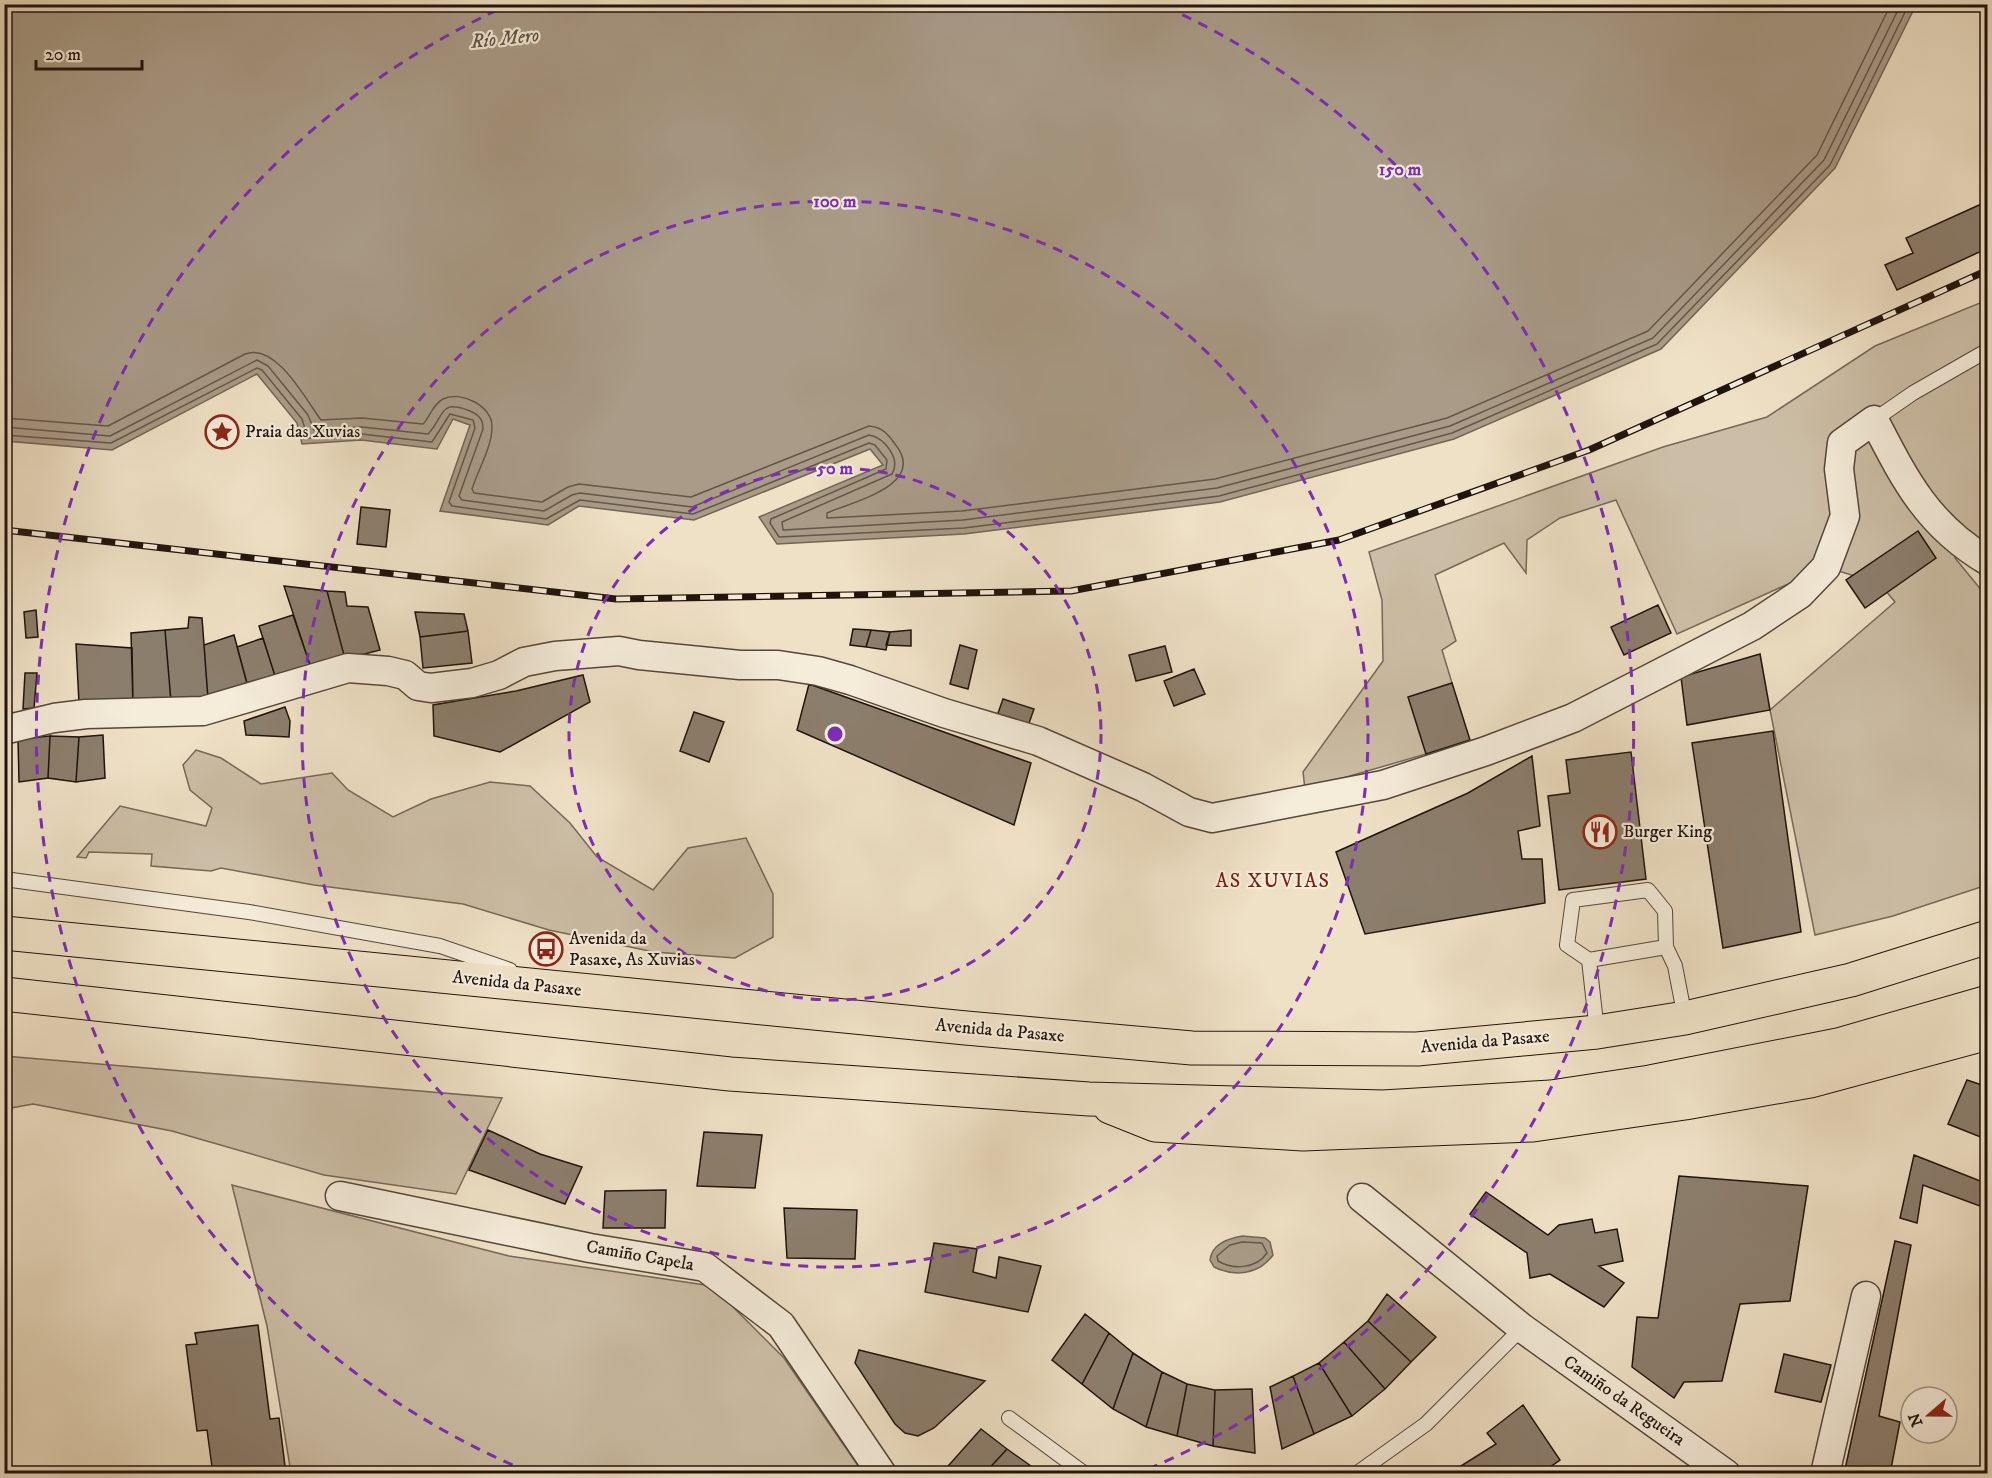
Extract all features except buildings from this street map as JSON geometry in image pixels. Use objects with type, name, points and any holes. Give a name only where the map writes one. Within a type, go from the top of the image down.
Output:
[{"type":"main road","name":"Avenida da Pasaxe","points":[[4,933],[1192,1048],[1418,1048],[1597,1032],[1685,1018],[1851,980],[1988,938]]},
{"type":"main road","points":[[4,994],[730,1074],[1089,1099],[1383,1107],[1551,1097],[1650,1082],[1838,1046],[1988,1002]]},
{"type":"main road","points":[[1089,1099],[1155,1125],[1292,1133],[1533,1125],[1685,1103],[1810,1081],[1988,1033]]},
{"type":"street","points":[[4,729],[54,718],[86,714],[203,711],[348,668],[388,671],[405,675],[418,686],[431,688],[472,683],[499,675],[524,662],[555,656],[619,651],[639,655],[818,671],[916,701],[944,713],[1038,741],[1143,786],[1190,812],[1212,818],[1383,785],[1486,751],[1573,718],[1752,626],[1800,594],[1826,567],[1845,516],[1839,469],[1842,443],[1874,420],[1907,485],[1942,528],[1988,561]]},
{"type":"street","name":"Camiño Capela","points":[[340,1196],[590,1248],[705,1267],[781,1325],[882,1473]]},
{"type":"street","name":"Camiño da Regueira","points":[[1362,1198],[1522,1328],[1726,1473]]},
{"type":"street","points":[[1825,1473],[1866,1296]]},
{"type":"lane","points":[[1874,420],[1913,393],[1988,350]]},
{"type":"lane","points":[[4,879],[249,912],[440,946],[564,989]]},
{"type":"lane","points":[[1666,947],[1589,960],[1567,945],[1573,900],[1648,890],[1665,911],[1666,947],[1674,966],[1685,1018]]},
{"type":"lane","points":[[1589,960],[1597,1032]]},
{"type":"lane","points":[[1356,1473],[1426,1424],[1522,1328]]},
{"type":"lane","points":[[1009,1418],[1085,1473]]},
{"type":"shaded area","points":[[1987,300],[1987,553],[1955,558],[1987,597],[1987,885],[1893,916],[1815,935],[1770,710],[1895,602],[1880,584],[1826,567],[1677,634],[1616,500],[1560,518],[1527,540],[1526,573],[1504,543],[1435,575],[1456,641],[1442,650],[1452,683],[1426,754],[1305,789],[1303,772],[1383,661],[1382,600],[1369,552],[1663,447],[1767,417],[1875,346]]},
{"type":"shaded area","points":[[196,750],[221,758],[261,784],[332,773],[348,790],[393,817],[431,799],[490,782],[530,786],[570,823],[597,857],[653,890],[688,848],[746,838],[773,894],[773,937],[735,958],[654,952],[549,930],[463,904],[314,885],[221,868],[211,871],[151,866],[152,854],[89,852],[86,858],[77,857],[120,806],[206,826],[212,808],[190,790],[183,765]]},
{"type":"shaded area","points":[[4,1056],[502,1098],[456,1194],[324,1175],[172,1131],[33,1104],[5,1109]]},
{"type":"shaded area","points":[[232,1185],[509,1256],[712,1286],[784,1358],[863,1473],[291,1473],[267,1326]]},
{"type":"water","name":"Río Mero","points":[[4,5],[1916,5],[1835,168],[1661,349],[1454,439],[1220,502],[964,534],[777,544],[759,517],[883,465],[870,449],[694,520],[579,506],[548,525],[440,511],[470,425],[453,419],[437,449],[361,440],[302,444],[297,423],[257,374],[112,450],[5,441]]},
{"type":"water","points":[[1242,1236],[1265,1238],[1270,1242],[1273,1255],[1261,1267],[1246,1272],[1230,1272],[1214,1267],[1210,1260],[1217,1246]]},
{"type":"railway","points":[[4,530],[616,599],[1071,591],[1339,540],[1589,450],[1988,270]]},
{"type":"place","name":"Praia das Xuvias","points":[[222,432]]},
{"type":"place","name":"Burger King","points":[[1600,832]]},
{"type":"place","name":"Avenida da Pasaxe, As Xuvias","points":[[546,949]]},
{"type":"district","name":"AS XUVIAS","points":[[1273,881]]}]
